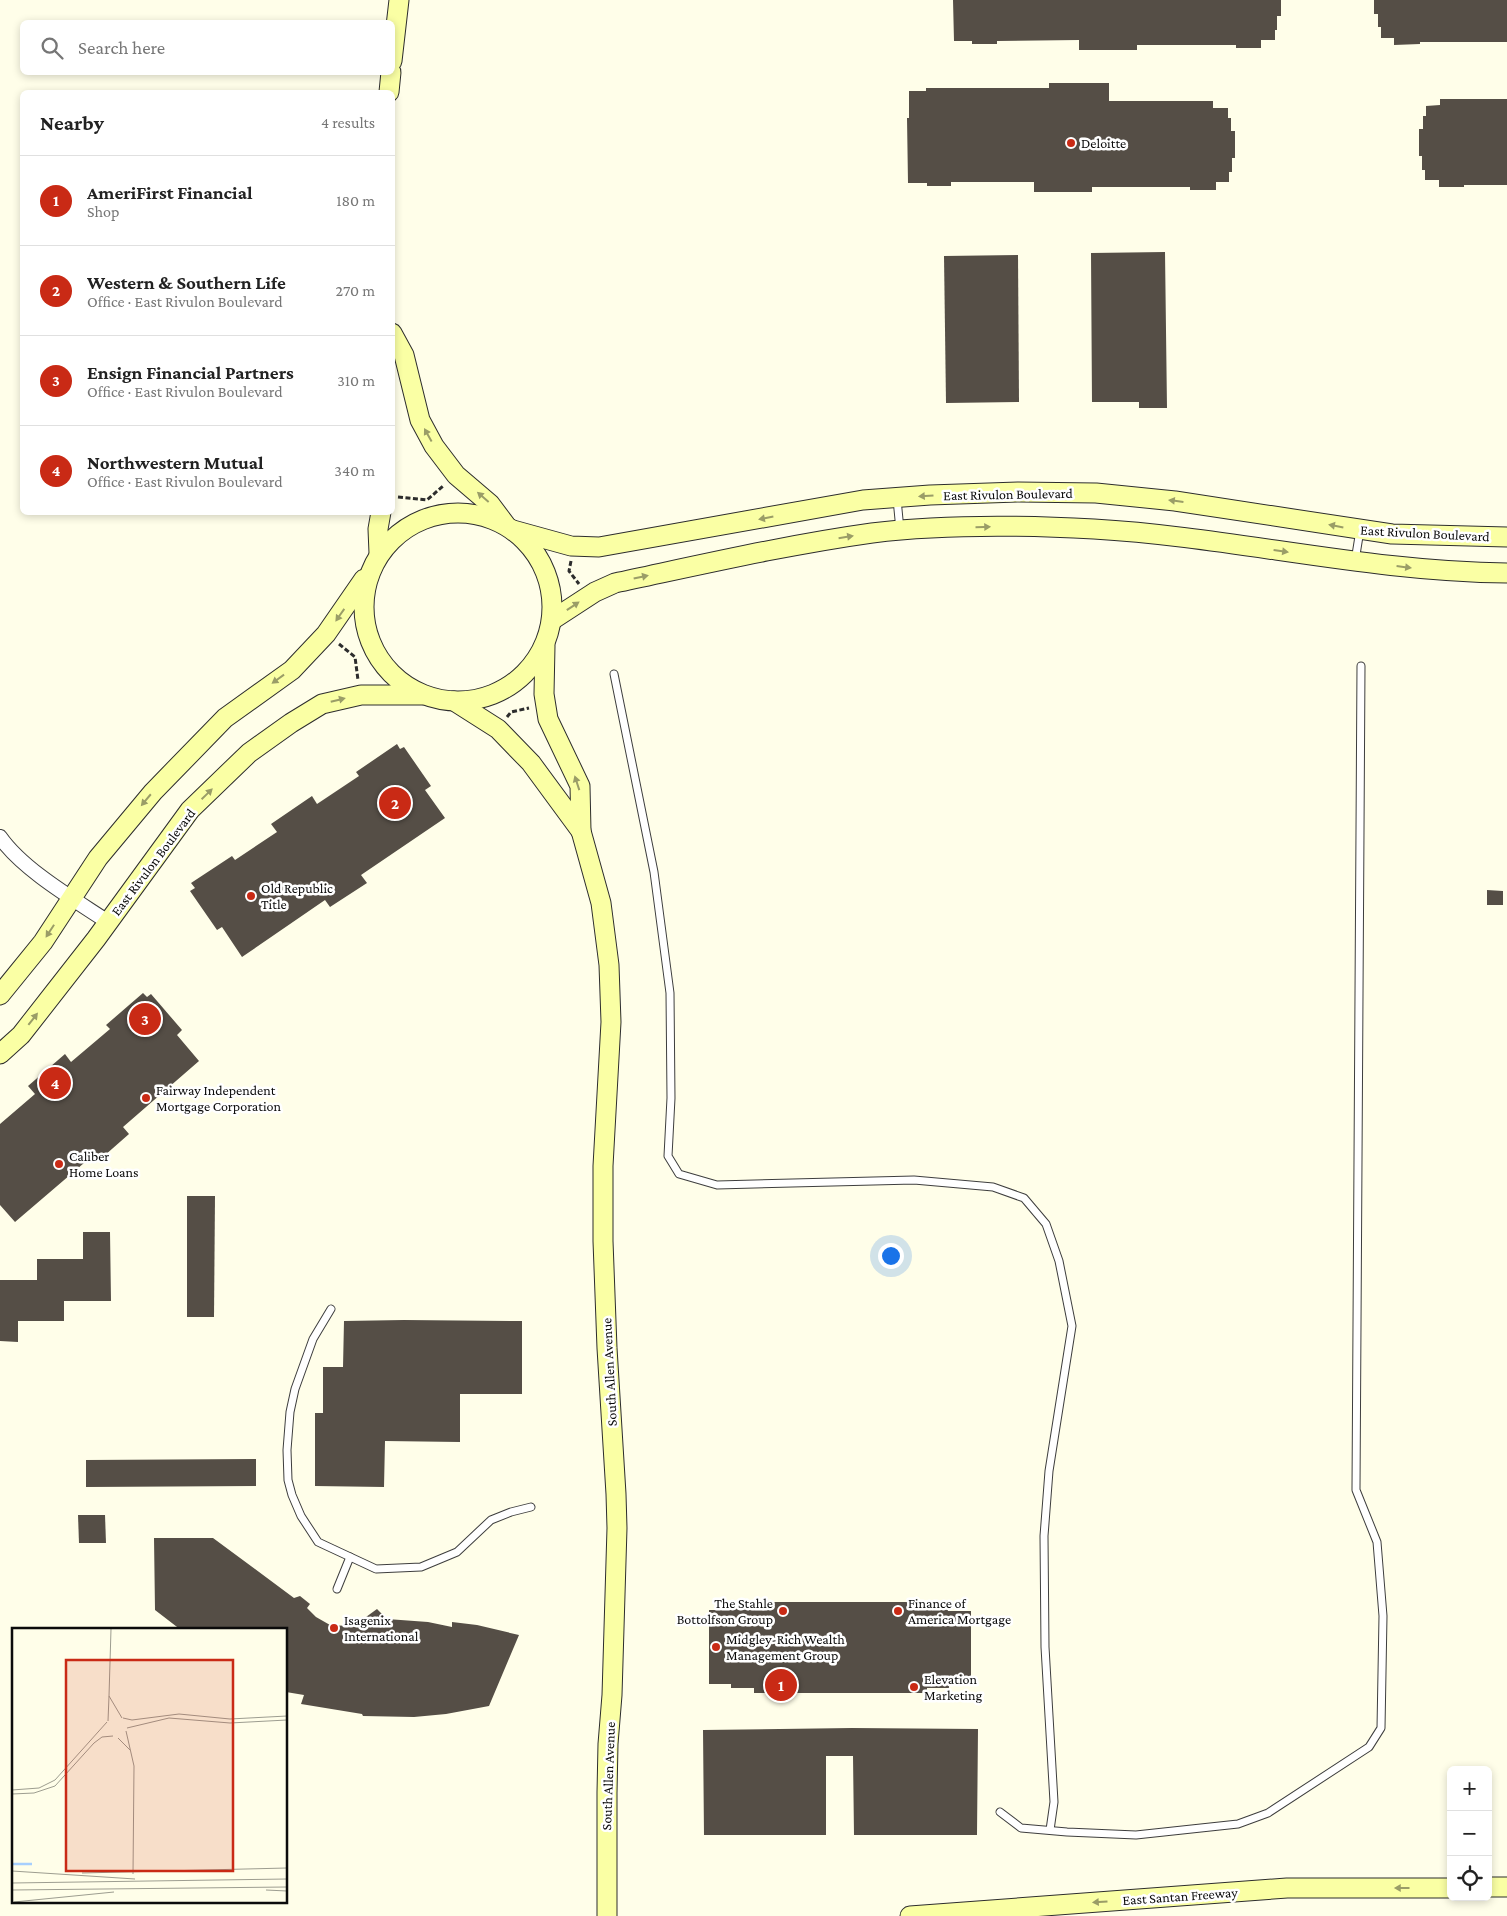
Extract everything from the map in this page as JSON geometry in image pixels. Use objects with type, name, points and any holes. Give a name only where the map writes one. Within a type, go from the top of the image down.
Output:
[{"type":"street","points":[[395,35],[399,0]]},
{"type":"street","points":[[389,90],[391,75]]},
{"type":"street","points":[[380,515],[376,560],[363,596],[365,627],[376,656],[397,679],[423,695],[454,701],[482,698],[508,687],[529,669],[545,646],[552,620],[552,594],[545,569],[532,546],[509,527],[490,504],[456,474],[434,446],[420,420],[404,354],[395,338]]},
{"type":"street","name":"East Rivulon Boulevard","points":[[376,560],[400,531],[426,517],[456,512],[485,516],[509,527],[571,546],[599,547],[706,530],[863,500],[1018,492],[1096,493],[1175,501],[1392,534],[1507,537]]},
{"type":"street","points":[[552,620],[595,592],[615,583],[798,545],[900,530],[1013,526],[1102,530],[1200,539],[1355,562],[1411,568],[1507,573]]},
{"type":"street","points":[[0,995],[43,942],[98,858],[153,792],[225,718],[292,670],[326,634],[376,560]]},
{"type":"street","name":"South Allen Avenue","points":[[545,646],[544,694],[548,719],[580,786],[581,831],[600,903],[609,965],[611,1022],[603,1166],[603,1242],[616,1518],[612,1695],[606,1793],[607,1916]]},
{"type":"street","name":"East Rivulon Boulevard","points":[[0,1054],[21,1035],[108,922],[190,810],[249,753],[291,723],[322,704],[361,695],[423,695]]},
{"type":"street","name":"South Allen Avenue","points":[[454,701],[498,729],[531,763],[581,831]]},
{"type":"street","points":[[0,837],[31,868],[71,898],[108,922]]},
{"type":"street","points":[[1492,1887],[1507,1887]]},
{"type":"street","name":"East Santan Freeway","points":[[910,1916],[1287,1888],[1447,1888]]},
{"type":"lane","points":[[897,498],[900,530]]},
{"type":"lane","points":[[1355,562],[1360,530]]},
{"type":"lane","points":[[1000,1812],[1021,1828],[1136,1835],[1238,1824],[1268,1813],[1369,1747],[1381,1728],[1383,1616],[1377,1542],[1356,1490],[1361,666]]},
{"type":"lane","points":[[614,674],[654,872],[670,993],[671,1098],[668,1156],[679,1174],[717,1185],[914,1180],[994,1187],[1024,1198],[1046,1224],[1059,1261],[1072,1326],[1049,1471],[1044,1536],[1045,1647],[1054,1802],[1050,1830]]},
{"type":"lane","points":[[331,1309],[314,1339],[295,1388],[290,1412],[288,1480],[301,1516],[318,1542],[376,1569],[421,1567],[457,1552],[491,1520],[530,1507]]},
{"type":"lane","points":[[337,1588],[350,1557]]},
{"type":"path","points":[[398,497],[426,500],[444,485]]},
{"type":"path","points":[[571,558],[569,571],[579,584]]},
{"type":"path","points":[[337,642],[355,657],[359,683]]},
{"type":"path","points":[[502,723],[511,712],[529,708]]},
{"type":"building","points":[[953,0],[1281,0],[1281,16],[1277,16],[1275,40],[1261,40],[1261,48],[1236,48],[1236,45],[1137,45],[1137,50],[1079,50],[1079,40],[997,41],[997,44],[972,44],[972,41],[954,41]]},
{"type":"building","points":[[1374,0],[1507,0],[1507,42],[1420,42],[1420,44],[1394,45],[1394,38],[1381,38],[1381,27],[1378,27],[1378,14],[1374,14]]},
{"type":"building","name":"Deloitte","points":[[1049,83],[1109,83],[1109,101],[1213,101],[1213,108],[1228,108],[1228,118],[1231,118],[1231,131],[1235,131],[1235,158],[1232,158],[1232,172],[1229,172],[1229,182],[1216,182],[1216,190],[1190,190],[1190,187],[1092,187],[1092,192],[1034,192],[1034,182],[951,182],[951,186],[927,186],[927,183],[908,183],[907,118],[909,118],[909,91],[926,91],[926,88],[1049,88]]},
{"type":"building","points":[[1440,99],[1507,99],[1507,185],[1439,187],[1439,180],[1425,180],[1425,170],[1422,170],[1422,156],[1419,156],[1419,129],[1423,129],[1423,116],[1426,116],[1426,106],[1440,105]]},
{"type":"building","points":[[1165,252],[1167,408],[1139,408],[1139,402],[1092,402],[1091,253]]},
{"type":"building","points":[[1018,255],[1019,402],[946,403],[944,256]]},
{"type":"building","points":[[397,744],[400,749],[404,747],[431,786],[425,790],[445,818],[361,875],[367,883],[330,907],[325,900],[242,957],[222,927],[217,930],[190,891],[195,888],[191,883],[232,856],[235,860],[277,832],[271,824],[312,796],[317,804],[359,776],[356,772]]},
{"type":"building","points":[[1487,890],[1503,891],[1503,905],[1487,905]]},
{"type":"building","points":[[143,993],[147,997],[151,994],[182,1030],[177,1035],[199,1061],[123,1127],[129,1134],[96,1163],[91,1157],[15,1222],[0,1205],[0,1124],[35,1094],[28,1086],[65,1054],[71,1062],[110,1029],[106,1025]]},
{"type":"building","points":[[187,1196],[215,1196],[214,1317],[187,1317]]},
{"type":"building","points":[[83,1232],[110,1232],[111,1301],[64,1301],[64,1321],[18,1321],[18,1342],[0,1341],[0,1280],[37,1280],[37,1259],[83,1259]]},
{"type":"building","points":[[344,1321],[522,1321],[522,1394],[460,1394],[460,1442],[385,1441],[384,1487],[315,1486],[315,1413],[323,1413],[323,1367],[343,1367]]},
{"type":"building","points":[[256,1459],[256,1486],[86,1487],[86,1460]]},
{"type":"building","points":[[78,1515],[105,1515],[106,1543],[79,1543]]},
{"type":"building","name":"Isagenix International","points":[[154,1538],[213,1538],[294,1598],[300,1596],[310,1604],[307,1608],[316,1617],[330,1625],[355,1625],[377,1609],[387,1619],[428,1622],[452,1627],[452,1622],[477,1625],[519,1635],[489,1706],[446,1714],[414,1717],[363,1716],[362,1714],[301,1704],[304,1695],[288,1692],[288,1628],[178,1628],[155,1610]]},
{"type":"building","points":[[755,1602],[927,1602],[927,1607],[948,1607],[948,1611],[971,1611],[971,1683],[949,1683],[949,1688],[927,1688],[927,1693],[754,1693],[754,1688],[731,1688],[731,1684],[709,1684],[709,1610],[732,1610],[732,1606],[755,1606]]},
{"type":"building","points":[[978,1729],[977,1835],[854,1835],[853,1756],[826,1756],[826,1835],[704,1835],[703,1730]]},
{"type":"place","name":"Deloitte","points":[[1071,143]]},
{"type":"place","name":"Western & Southern Life","points":[[395,803]]},
{"type":"place","name":"Old Republic Title","points":[[251,896]]},
{"type":"place","name":"Ensign Financial Partners","points":[[145,1019]]},
{"type":"place","name":"Northwestern Mutual","points":[[55,1083]]},
{"type":"place","name":"Fairway Independent Mortgage Corporation","points":[[146,1098]]},
{"type":"place","name":"Caliber Home Loans","points":[[59,1164]]},
{"type":"place","name":"The Stahle Bottolfson Group","points":[[783,1611]]},
{"type":"place","name":"Finance of America Mortgage","points":[[898,1611]]},
{"type":"place","name":"Isagenix International","points":[[334,1628]]},
{"type":"place","name":"Midgley-Rich Wealth Management Group","points":[[716,1647]]},
{"type":"place","name":"AmeriFirst Financial","points":[[781,1685]]},
{"type":"place","name":"Elevation Marketing","points":[[914,1687]]}]
